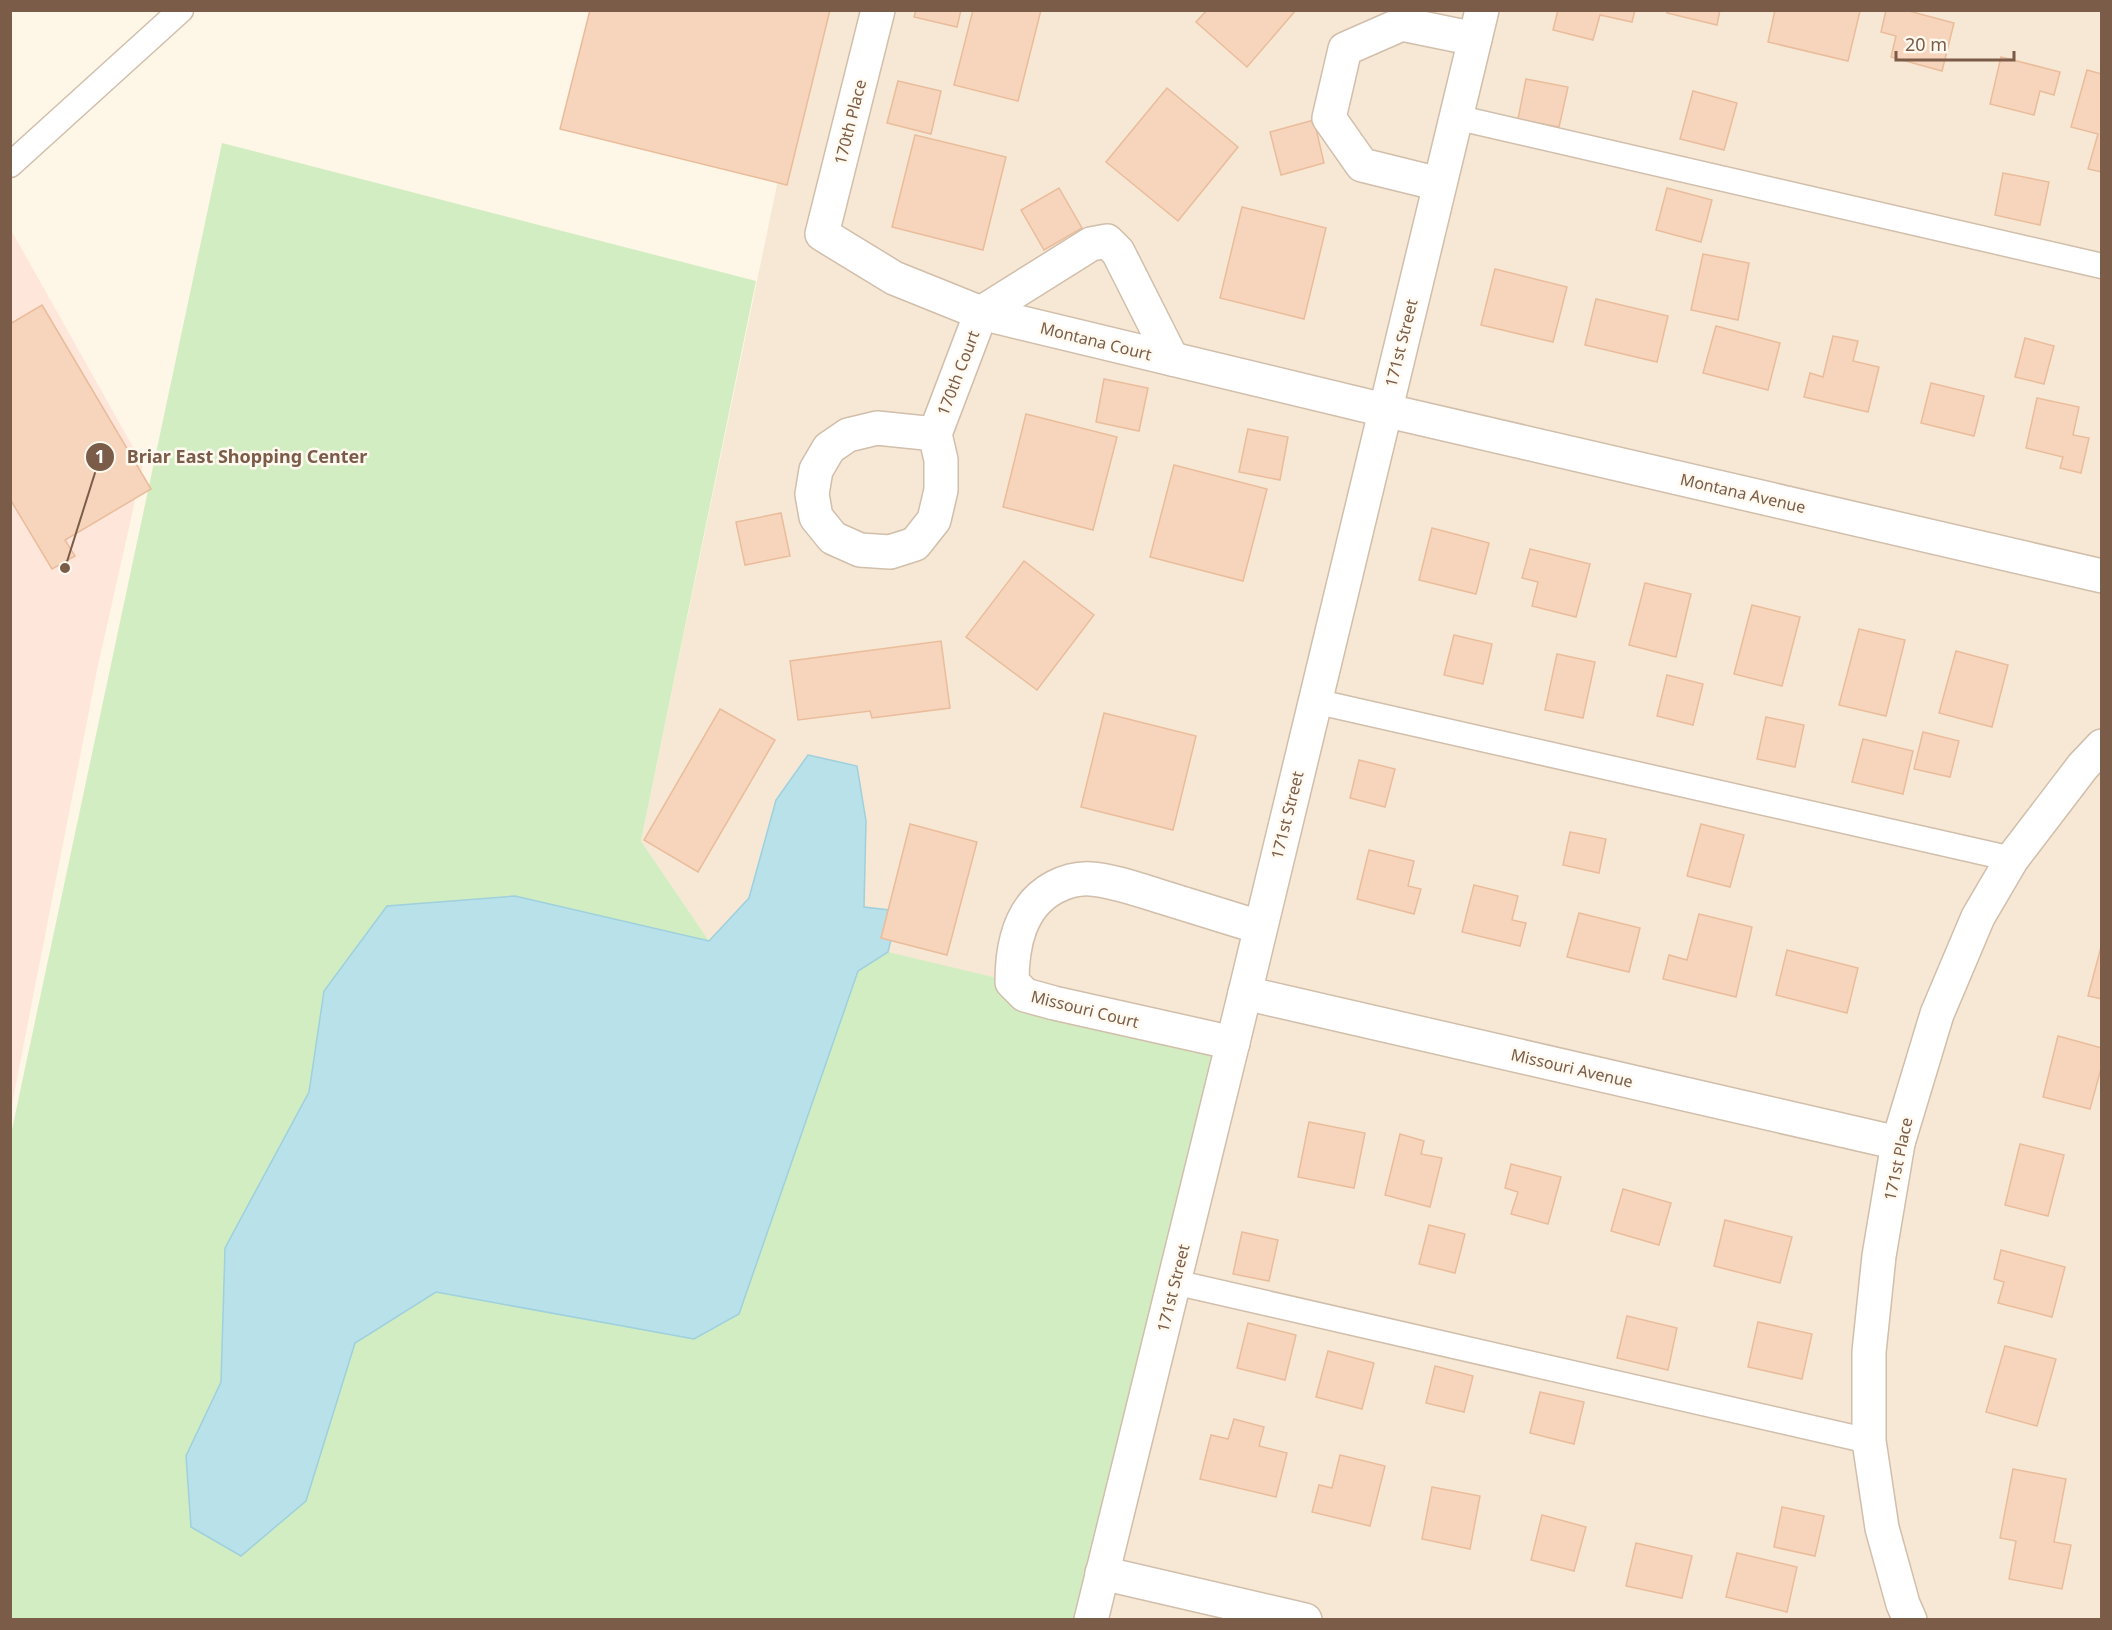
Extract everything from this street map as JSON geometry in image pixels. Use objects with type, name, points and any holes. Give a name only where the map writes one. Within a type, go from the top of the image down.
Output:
[{"type":"street","name":"170th Place","points":[[822,234],[878,10]]},
{"type":"street","points":[[1439,184],[1362,165],[1329,118],[1342,61],[1345,49],[1402,24],[1478,25]]},
{"type":"street","name":"171st Street","points":[[1091,1620],[1233,1043],[1259,927],[1478,25]]},
{"type":"street","name":"Montana Court","points":[[822,234],[894,278],[981,313],[1384,410]]},
{"type":"street","points":[[981,313],[1091,244],[1107,241],[1118,252],[1172,359]]},
{"type":"street","name":"170th Court","points":[[935,434],[877,428],[848,435],[829,448],[816,470],[812,494],[816,517],[833,538],[860,550],[890,552],[915,544],[934,520],[941,490],[941,460],[935,434],[981,313]]},
{"type":"street","name":"Montana Avenue","points":[[1384,410],[2102,576]]},
{"type":"street","name":"171st Place","points":[[1910,1620],[1903,1604],[1882,1528],[1869,1442],[1869,1352],[1879,1256],[1898,1143],[1937,1014],[1978,917],[2012,859],[2083,766],[2102,746]]},
{"type":"street","name":"Missouri Court","points":[[1233,1043],[1077,1009],[1025,995],[1012,982],[1012,957],[1017,934],[1026,912],[1044,893],[1064,883],[1088,879],[1114,882],[1259,927]]},
{"type":"street","name":"Missouri Avenue","points":[[1245,993],[1898,1143]]},
{"type":"street","points":[[1102,1573],[1305,1620]]},
{"type":"lane","points":[[10,165],[181,10]]},
{"type":"lane","points":[[1455,117],[2102,266]]},
{"type":"lane","points":[[1314,700],[2012,859]]},
{"type":"lane","points":[[1174,1282],[1869,1442]]},
{"type":"shaded area","points":[[813,11],[2101,11],[2101,1619],[1105,1619],[709,941],[641,841]]},
{"type":"shaded area","points":[[11,230],[143,465],[97,670],[11,1109]]},
{"type":"green space","points":[[222,143],[756,281],[641,841],[709,941],[888,952],[1235,1035],[1090,1619],[11,1620],[11,1134]]},
{"type":"water","points":[[808,755],[857,766],[866,821],[864,907],[898,911],[888,952],[858,971],[739,1314],[694,1339],[436,1292],[355,1343],[306,1501],[241,1556],[191,1527],[186,1456],[221,1382],[225,1248],[309,1092],[324,991],[387,906],[515,896],[709,941],[749,898],[776,800]]},
{"type":"building","points":[[590,10],[830,10],[787,185],[560,129]]},
{"type":"building","points":[[916,10],[961,10],[957,27],[914,17]]},
{"type":"building","points":[[973,10],[1041,10],[1018,101],[954,85]]},
{"type":"building","points":[[1207,10],[1296,10],[1247,67],[1196,22]]},
{"type":"building","points":[[1558,10],[1635,10],[1632,22],[1600,15],[1593,40],[1553,30]]},
{"type":"building","points":[[1668,10],[1720,10],[1717,25],[1667,13]]},
{"type":"building","points":[[1775,10],[1860,11],[1848,61],[1768,42]]},
{"type":"building","points":[[1886,10],[1905,10],[1954,23],[1942,71],[1891,57],[1896,36],[1881,32]]},
{"type":"building","points":[[2001,57],[2060,72],[2054,95],[2040,91],[2034,115],[1990,104]]},
{"type":"building","points":[[2087,70],[2102,74],[2102,172],[2088,169],[2098,134],[2071,127]]},
{"type":"building","points":[[1526,79],[1568,87],[1559,127],[1518,119]]},
{"type":"building","points":[[898,81],[941,91],[931,134],[887,123]]},
{"type":"building","points":[[1167,88],[1238,147],[1178,221],[1106,162]]},
{"type":"building","points":[[1693,91],[1737,103],[1724,150],[1680,139]]},
{"type":"building","points":[[1314,120],[1324,163],[1281,175],[1270,132]]},
{"type":"building","points":[[915,135],[1006,157],[983,250],[892,227]]},
{"type":"building","points":[[2003,173],[2049,182],[2040,225],[1995,215]]},
{"type":"building","points":[[1059,188],[1082,228],[1044,250],[1021,210]]},
{"type":"building","points":[[1667,188],[1712,200],[1701,242],[1656,230]]},
{"type":"building","points":[[1242,207],[1326,228],[1304,319],[1220,298]]},
{"type":"building","points":[[1703,254],[1749,263],[1738,320],[1691,310]]},
{"type":"building","points":[[1495,269],[1567,287],[1553,342],[1481,325]]},
{"type":"building","points":[[1596,299],[1668,316],[1657,362],[1585,345]]},
{"type":"building","points":[[42,305],[151,489],[65,540],[75,556],[52,569],[10,499],[10,324]]},
{"type":"building","points":[[1716,326],[1780,343],[1768,390],[1703,373]]},
{"type":"building","points":[[1833,336],[1858,341],[1853,361],[1879,367],[1868,412],[1804,397],[1810,373],[1823,377]]},
{"type":"building","points":[[2025,338],[2054,346],[2044,384],[2015,377]]},
{"type":"building","points":[[1104,379],[1148,388],[1139,431],[1096,422]]},
{"type":"building","points":[[1931,383],[1984,396],[1974,436],[1921,423]]},
{"type":"building","points":[[2037,398],[2079,407],[2073,435],[2089,438],[2081,473],[2060,468],[2063,457],[2026,448]]},
{"type":"building","points":[[1026,414],[1117,437],[1093,530],[1003,507]]},
{"type":"building","points":[[1248,429],[1288,437],[1280,480],[1239,472]]},
{"type":"building","points":[[1174,465],[1267,489],[1243,581],[1150,557]]},
{"type":"building","points":[[781,513],[790,556],[745,565],[736,522]]},
{"type":"building","points":[[1432,528],[1489,543],[1476,594],[1419,580]]},
{"type":"building","points":[[1530,549],[1590,564],[1576,617],[1532,606],[1538,582],[1522,578]]},
{"type":"building","points":[[1024,561],[1094,615],[1037,690],[966,637]]},
{"type":"building","points":[[1645,583],[1691,594],[1676,657],[1629,645]]},
{"type":"building","points":[[1752,605],[1800,617],[1782,686],[1734,674]]},
{"type":"building","points":[[1859,629],[1905,640],[1886,716],[1839,705]]},
{"type":"building","points":[[1454,635],[1492,644],[1483,684],[1444,675]]},
{"type":"building","points":[[941,641],[950,708],[872,718],[870,711],[798,720],[790,661]]},
{"type":"building","points":[[1956,651],[2008,665],[1992,727],[1939,713]]},
{"type":"building","points":[[1557,654],[1595,662],[1583,718],[1545,710]]},
{"type":"building","points":[[1667,675],[1703,684],[1693,725],[1657,716]]},
{"type":"building","points":[[720,709],[775,740],[698,872],[644,840]]},
{"type":"building","points":[[1104,713],[1196,736],[1173,830],[1081,807]]},
{"type":"building","points":[[1766,717],[1804,725],[1795,767],[1757,759]]},
{"type":"building","points":[[1923,732],[1959,741],[1950,777],[1914,769]]},
{"type":"building","points":[[1863,739],[1913,751],[1903,794],[1852,782]]},
{"type":"building","points":[[1359,760],[1395,769],[1385,807],[1350,798]]},
{"type":"building","points":[[910,824],[977,842],[947,955],[881,938]]},
{"type":"building","points":[[1701,824],[1744,835],[1730,887],[1687,876]]},
{"type":"building","points":[[1570,832],[1606,839],[1599,873],[1563,865]]},
{"type":"building","points":[[1369,850],[1414,861],[1408,886],[1421,889],[1414,914],[1357,899]]},
{"type":"building","points":[[1474,885],[1518,896],[1512,920],[1526,923],[1520,946],[1462,932]]},
{"type":"building","points":[[1579,913],[1640,928],[1629,972],[1567,957]]},
{"type":"building","points":[[1699,914],[1752,927],[1736,997],[1663,979],[1669,955],[1687,960]]},
{"type":"building","points":[[2102,947],[2102,999],[2088,996]]},
{"type":"building","points":[[1787,950],[1858,968],[1847,1013],[1776,995]]},
{"type":"building","points":[[2058,1036],[2102,1048],[2102,1065],[2090,1109],[2043,1097]]},
{"type":"building","points":[[1309,1122],[1365,1133],[1354,1188],[1298,1177]]},
{"type":"building","points":[[1400,1134],[1424,1141],[1421,1154],[1442,1158],[1430,1207],[1385,1195]]},
{"type":"building","points":[[2020,1144],[2064,1155],[2048,1216],[2005,1205]]},
{"type":"building","points":[[1511,1164],[1561,1177],[1548,1224],[1511,1214],[1518,1192],[1505,1188]]},
{"type":"building","points":[[1623,1189],[1671,1203],[1659,1245],[1611,1231]]},
{"type":"building","points":[[1725,1220],[1792,1237],[1780,1283],[1714,1266]]},
{"type":"building","points":[[1429,1225],[1465,1234],[1455,1273],[1419,1264]]},
{"type":"building","points":[[1242,1232],[1278,1240],[1269,1281],[1233,1274]]},
{"type":"building","points":[[2001,1250],[2065,1267],[2052,1317],[1998,1303],[2004,1282],[1994,1279]]},
{"type":"building","points":[[1627,1316],[1677,1328],[1668,1370],[1617,1358]]},
{"type":"building","points":[[1758,1322],[1812,1334],[1802,1379],[1748,1367]]},
{"type":"building","points":[[1248,1323],[1296,1335],[1285,1380],[1237,1368]]},
{"type":"building","points":[[2005,1346],[2056,1359],[2037,1426],[1986,1412]]},
{"type":"building","points":[[1328,1351],[1374,1363],[1362,1409],[1316,1397]]},
{"type":"building","points":[[1435,1366],[1473,1376],[1464,1412],[1426,1403]]},
{"type":"building","points":[[1540,1392],[1584,1402],[1574,1444],[1530,1433]]},
{"type":"building","points":[[1234,1419],[1264,1427],[1259,1446],[1287,1453],[1276,1497],[1200,1479],[1211,1435],[1228,1439]]},
{"type":"building","points":[[1340,1455],[1385,1466],[1370,1526],[1312,1512],[1319,1485],[1332,1488]]},
{"type":"building","points":[[2013,1469],[2066,1479],[2054,1542],[2071,1545],[2062,1589],[2009,1579],[2016,1541],[2000,1538]]},
{"type":"building","points":[[1432,1487],[1480,1496],[1470,1549],[1422,1539]]},
{"type":"building","points":[[1782,1507],[1824,1516],[1815,1556],[1774,1547]]},
{"type":"building","points":[[1542,1515],[1586,1527],[1574,1571],[1531,1560]]},
{"type":"building","points":[[1636,1543],[1692,1556],[1682,1598],[1626,1586]]},
{"type":"building","points":[[1737,1553],[1797,1567],[1787,1612],[1726,1597]]},
{"type":"place","name":"Briar East Shopping Center","points":[[65,568]]}]
